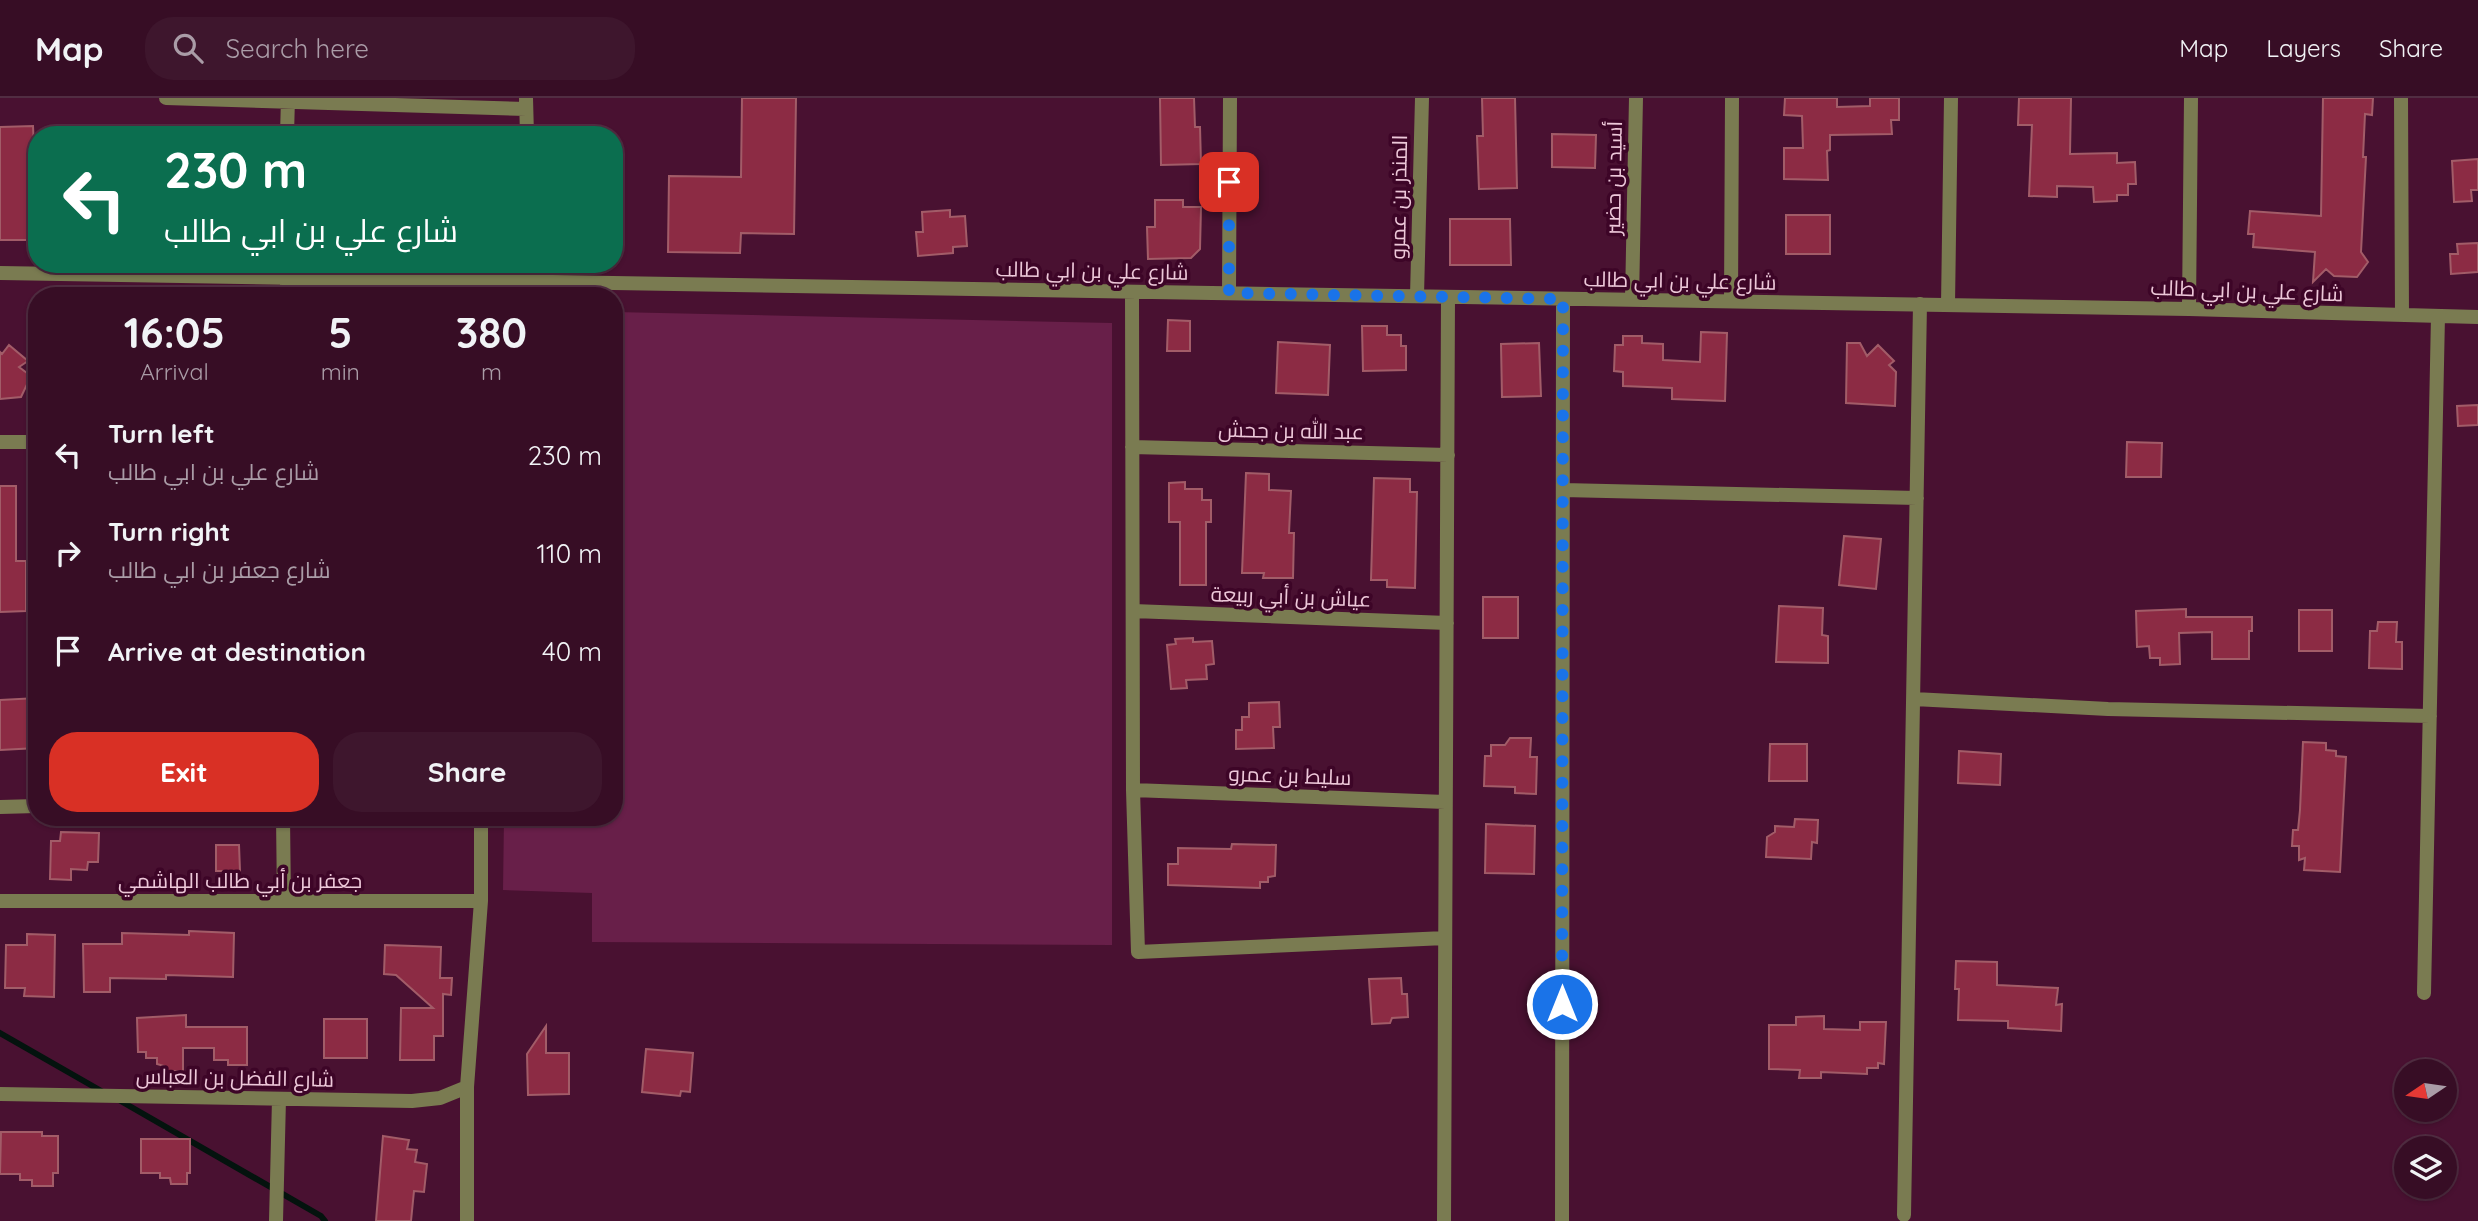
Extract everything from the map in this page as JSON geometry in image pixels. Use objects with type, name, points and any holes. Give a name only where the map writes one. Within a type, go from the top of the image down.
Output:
[{"type":"street","points":[[166,98],[526,104],[527,126]]},
{"type":"street","points":[[1229,293],[1230,98]]},
{"type":"street","name":"المنذر بن عمرو","points":[[1417,296],[1422,98]]},
{"type":"street","name":"أسيد بن حضير","points":[[1632,300],[1636,98]]},
{"type":"street","points":[[1731,302],[1732,98]]},
{"type":"street","points":[[1948,305],[1951,98]]},
{"type":"street","points":[[2189,309],[2191,98]]},
{"type":"street","points":[[2401,98],[2402,315]]},
{"type":"street","points":[[288,100],[288,126]]},
{"type":"street","name":"شارع علي بن ابي طالب","points":[[0,273],[28,273]]},
{"type":"street","name":"شارع علي بن ابي طالب","points":[[310,273],[472,287]]},
{"type":"street","points":[[528,273],[529,282]]},
{"type":"street","name":"شارع علي بن ابي طالب","points":[[492,287],[529,282],[1920,304],[2478,317]]},
{"type":"street","points":[[1132,292],[1133,790],[1138,953],[1446,939]]},
{"type":"street","points":[[1444,1221],[1448,297]]},
{"type":"street","points":[[1562,1221],[1563,299]]},
{"type":"street","points":[[1904,1215],[1920,304]]},
{"type":"street","points":[[2424,992],[2438,316]]},
{"type":"street","points":[[0,442],[28,442]]},
{"type":"street","name":"عبد الله بن جحش","points":[[1132,447],[1448,455]]},
{"type":"street","points":[[1563,490],[1917,498]]},
{"type":"street","name":"عياش بن أبي ربيعة","points":[[1133,611],[1447,623]]},
{"type":"street","points":[[1914,699],[2108,709],[2430,716]]},
{"type":"street","name":"سليط بن عمرو","points":[[1133,790],[1445,802]]},
{"type":"street","points":[[0,807],[28,806]]},
{"type":"street","points":[[283,826],[284,901]]},
{"type":"street","points":[[467,1221],[467,1087],[481,901],[481,826]]},
{"type":"street","name":"جعفر بن أبي طالب الهاشمي","points":[[0,901],[481,901]]},
{"type":"street","name":"شارع الفضل بن العباس","points":[[0,1094],[412,1101],[440,1098],[467,1087]]},
{"type":"street","points":[[276,1221],[279,1099]]},
{"type":"shaded area","points":[[623,312],[1112,323],[1112,945],[592,942],[592,893],[503,890],[504,826],[623,826]]},
{"type":"building","points":[[742,98],[796,98],[794,234],[741,233],[740,253],[668,252],[669,176],[741,177]]},
{"type":"building","points":[[1160,98],[1194,98],[1195,127],[1200,127],[1201,164],[1161,165]]},
{"type":"building","points":[[1482,98],[1515,98],[1517,188],[1479,189],[1477,136],[1483,136]]},
{"type":"building","points":[[1785,98],[1837,98],[1837,107],[1870,106],[1870,98],[1899,98],[1899,120],[1891,120],[1892,134],[1830,135],[1830,150],[1827,151],[1828,180],[1784,179],[1784,148],[1803,148],[1802,116],[1784,115]]},
{"type":"building","points":[[2019,98],[2071,98],[2070,154],[2117,153],[2117,163],[2135,162],[2136,184],[2128,184],[2128,195],[2117,195],[2117,201],[2094,202],[2093,187],[2057,186],[2057,197],[2029,196],[2032,125],[2018,125]]},
{"type":"building","points":[[2323,98],[2373,98],[2372,115],[2365,114],[2363,157],[2366,157],[2361,252],[2368,262],[2357,277],[2334,276],[2326,269],[2313,282],[2315,252],[2253,247],[2254,234],[2248,234],[2250,211],[2321,216]]},
{"type":"building","points":[[28,126],[28,240],[0,240],[0,127]]},
{"type":"building","points":[[1552,134],[1596,135],[1595,168],[1552,167]]},
{"type":"building","points":[[2478,159],[2478,190],[2471,190],[2472,201],[2454,202],[2452,161]]},
{"type":"building","points":[[1155,200],[1183,200],[1183,207],[1201,207],[1200,249],[1191,258],[1148,259],[1147,227],[1155,227]]},
{"type":"building","points":[[950,210],[950,217],[965,216],[967,246],[953,247],[953,253],[918,256],[916,232],[923,232],[922,212]]},
{"type":"building","points":[[1786,215],[1830,215],[1830,254],[1786,254]]},
{"type":"building","points":[[1450,219],[1510,219],[1511,265],[1450,265]]},
{"type":"building","points":[[2478,243],[2478,272],[2451,274],[2450,254],[2458,254],[2457,244]]},
{"type":"building","points":[[1168,320],[1190,321],[1190,351],[1167,351]]},
{"type":"building","points":[[1362,326],[1387,326],[1387,335],[1401,335],[1401,346],[1406,346],[1406,370],[1363,371]]},
{"type":"building","points":[[1701,332],[1727,333],[1725,401],[1672,399],[1672,388],[1623,386],[1623,372],[1614,371],[1615,345],[1623,345],[1623,336],[1642,336],[1642,343],[1663,344],[1663,360],[1700,362]]},
{"type":"building","points":[[1278,342],[1330,345],[1328,395],[1276,393]]},
{"type":"building","points":[[1539,343],[1541,396],[1502,397],[1501,344]]},
{"type":"building","points":[[1847,343],[1860,343],[1867,356],[1878,345],[1894,361],[1889,365],[1896,372],[1895,406],[1846,403]]},
{"type":"building","points":[[9,345],[28,361],[19,367],[28,374],[28,382],[21,397],[0,399],[0,352],[2,354]]},
{"type":"building","points":[[2478,405],[2478,425],[2458,426],[2457,406]]},
{"type":"building","points":[[2127,442],[2162,443],[2161,477],[2126,477]]},
{"type":"building","points":[[1246,473],[1269,474],[1269,490],[1291,491],[1289,533],[1294,533],[1293,578],[1263,578],[1264,573],[1242,573]]},
{"type":"building","points":[[1374,478],[1410,479],[1410,492],[1417,492],[1415,588],[1387,587],[1387,580],[1371,580]]},
{"type":"building","points":[[1185,482],[1185,489],[1202,489],[1202,500],[1211,500],[1211,522],[1206,522],[1206,585],[1180,585],[1180,522],[1169,522],[1169,483]]},
{"type":"building","points":[[0,486],[16,486],[16,561],[26,561],[26,611],[0,612]]},
{"type":"building","points":[[1844,536],[1881,539],[1876,589],[1839,585]]},
{"type":"building","points":[[1483,597],[1518,597],[1518,638],[1483,638]]},
{"type":"building","points":[[1779,606],[1823,608],[1822,635],[1828,636],[1828,663],[1776,662]]},
{"type":"building","points":[[2186,609],[2186,617],[2252,617],[2249,659],[2212,659],[2212,632],[2179,633],[2180,664],[2160,665],[2160,658],[2150,658],[2149,646],[2137,647],[2136,611]]},
{"type":"building","points":[[2299,610],[2332,610],[2332,651],[2299,651]]},
{"type":"building","points":[[2378,622],[2397,622],[2396,642],[2402,642],[2402,669],[2369,668],[2370,631],[2377,631]]},
{"type":"building","points":[[1193,638],[1193,642],[1212,641],[1214,664],[1206,665],[1207,679],[1186,680],[1187,688],[1171,689],[1167,645],[1176,644],[1175,639]]},
{"type":"building","points":[[28,698],[28,748],[0,750],[0,700]]},
{"type":"building","points":[[1279,702],[1280,727],[1273,727],[1274,748],[1236,749],[1236,730],[1242,730],[1242,717],[1249,717],[1249,703]]},
{"type":"building","points":[[1510,738],[1531,738],[1530,757],[1537,757],[1536,794],[1515,793],[1515,787],[1484,786],[1485,756],[1491,756],[1491,745],[1505,745]]},
{"type":"building","points":[[2303,742],[2326,743],[2326,750],[2336,751],[2336,756],[2346,757],[2340,872],[2304,870],[2305,858],[2299,860],[2299,846],[2292,846],[2293,830],[2298,830]]},
{"type":"building","points":[[1770,744],[1807,744],[1807,781],[1769,781]]},
{"type":"building","points":[[1959,751],[2001,754],[2000,785],[1958,783]]},
{"type":"building","points":[[1795,819],[1818,820],[1817,843],[1812,842],[1811,859],[1766,857],[1767,837],[1775,832],[1775,826],[1794,827]]},
{"type":"building","points":[[1486,824],[1535,826],[1534,874],[1485,873]]},
{"type":"building","points":[[61,832],[99,833],[98,862],[88,862],[87,870],[71,869],[71,880],[50,879],[51,841],[60,841]]},
{"type":"building","points":[[1232,844],[1276,845],[1275,876],[1268,877],[1268,882],[1260,882],[1260,888],[1168,885],[1168,864],[1178,864],[1178,848],[1231,849]]},
{"type":"building","points":[[216,845],[239,845],[240,871],[216,871]]},
{"type":"building","points":[[189,931],[234,933],[233,977],[166,975],[166,979],[110,978],[110,992],[84,992],[83,944],[122,944],[122,933],[189,935]]},
{"type":"building","points":[[27,934],[55,935],[54,997],[24,996],[25,988],[5,988],[6,945],[27,945]]},
{"type":"building","points":[[385,945],[441,947],[440,978],[452,978],[451,995],[443,994],[443,1036],[434,1036],[434,1060],[400,1060],[401,1008],[433,1008],[396,975],[384,974]]},
{"type":"building","points":[[1956,961],[1997,962],[1997,985],[2058,988],[2056,1005],[2062,1004],[2061,1031],[2008,1028],[2008,1021],[1958,1020]]},
{"type":"building","points":[[1401,978],[1402,994],[1407,994],[1408,1017],[1392,1018],[1390,1023],[1372,1024],[1369,979]]},
{"type":"building","points":[[186,1015],[186,1027],[247,1027],[247,1065],[228,1065],[228,1060],[214,1060],[214,1048],[183,1048],[183,1071],[164,1071],[164,1066],[157,1064],[157,1058],[146,1058],[146,1052],[138,1052],[137,1018]]},
{"type":"building","points":[[1824,1016],[1824,1029],[1860,1030],[1860,1022],[1886,1022],[1884,1064],[1878,1063],[1878,1068],[1867,1068],[1867,1074],[1821,1072],[1821,1078],[1799,1078],[1800,1070],[1769,1069],[1769,1025],[1796,1025],[1796,1017]]},
{"type":"building","points":[[324,1019],[367,1019],[367,1058],[324,1058]]},
{"type":"building","points":[[546,1026],[546,1053],[569,1053],[569,1094],[528,1095],[527,1054]]},
{"type":"building","points":[[646,1049],[693,1053],[690,1092],[681,1091],[680,1096],[642,1092]]},
{"type":"building","points":[[1,1132],[42,1132],[42,1136],[58,1136],[58,1173],[53,1173],[53,1186],[32,1186],[32,1180],[20,1180],[20,1174],[0,1174]]},
{"type":"building","points":[[383,1136],[409,1140],[407,1149],[417,1150],[415,1162],[427,1164],[424,1192],[414,1191],[411,1221],[376,1221]]},
{"type":"building","points":[[141,1139],[190,1139],[190,1173],[187,1173],[187,1184],[171,1184],[170,1178],[160,1178],[160,1173],[141,1173]]},
{"type":"waterway","points":[[0,1033],[103,1092]]},
{"type":"waterway","points":[[119,1100],[321,1216],[325,1221]]},
{"type":"route","points":[[1229,182],[1229,293],[1563,299],[1562,1004]]}]
